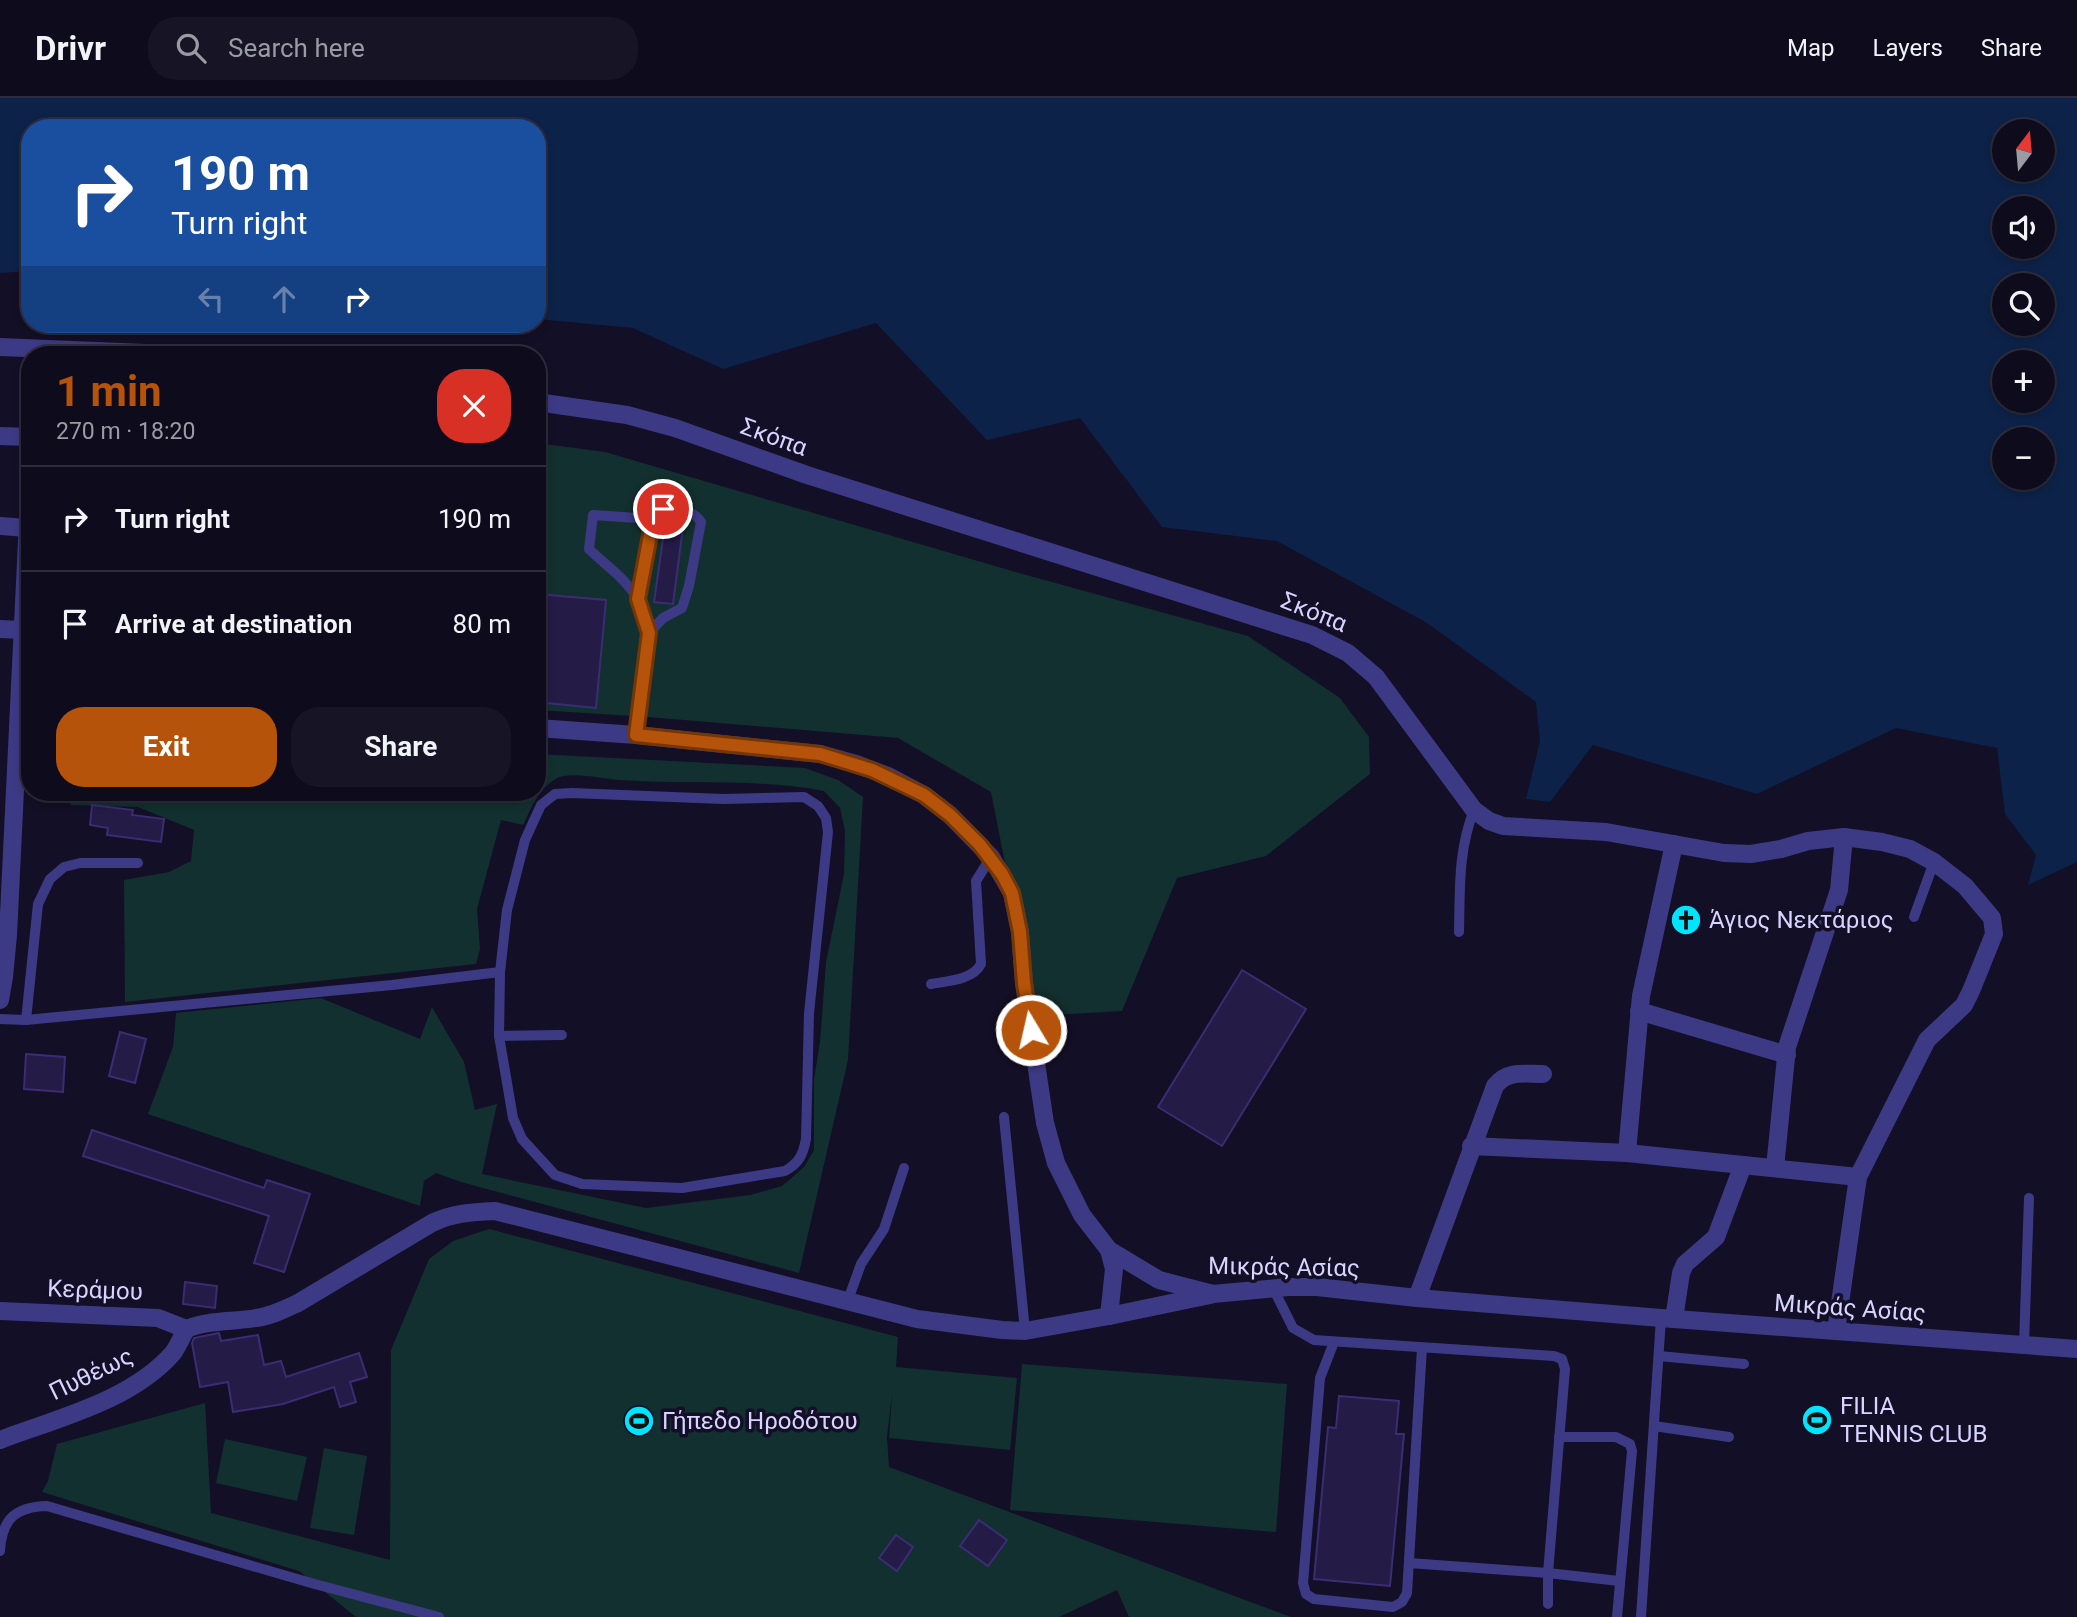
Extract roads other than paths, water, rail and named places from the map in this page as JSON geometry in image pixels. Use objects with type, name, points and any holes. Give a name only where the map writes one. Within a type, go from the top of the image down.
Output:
[{"type":"street","points":[[0,347],[21,350]]},
{"type":"street","name":"Σκόπα","points":[[546,403],[627,415],[675,428],[821,480],[1312,635],[1348,653],[1376,677],[1474,810],[1489,821],[1503,826],[1606,832],[1724,853],[1751,854],[1808,841],[1844,837],[1910,849],[1934,862],[1965,886],[1992,918],[1994,934],[1964,1005],[1927,1040],[1858,1177]]},
{"type":"street","points":[[0,436],[21,437]]},
{"type":"street","points":[[0,526],[21,528]]},
{"type":"street","points":[[0,629],[21,630]]},
{"type":"street","points":[[0,1000],[5,978],[6,848],[16,747],[21,650]]},
{"type":"street","name":"Μικράς Ασίας","points":[[546,729],[820,754],[888,776],[924,795],[970,833],[990,856],[1012,893],[1045,1123],[1056,1163],[1082,1214],[1110,1250],[1159,1280],[1213,1294],[1317,1287],[1668,1319],[2077,1349]]},
{"type":"street","points":[[1775,1168],[1787,1047],[1839,890],[1844,837]]},
{"type":"street","points":[[1627,1153],[1639,1011],[1674,844]]},
{"type":"street","points":[[1639,1011],[1787,1055]]},
{"type":"street","points":[[1417,1298],[1494,1086],[1500,1078],[1513,1073],[1543,1074]]},
{"type":"street","points":[[1471,1146],[1627,1153],[1858,1177],[1836,1331]]},
{"type":"street","points":[[1668,1319],[1685,1264],[1716,1237],[1743,1165]]},
{"type":"street","points":[[186,1329],[199,1324],[258,1318],[281,1311],[450,1214],[495,1211],[917,1319],[1002,1331],[1025,1331],[1213,1294]]},
{"type":"street","points":[[1109,1316],[1114,1269],[1110,1250]]},
{"type":"street","name":"Κεράμου","points":[[0,1311],[158,1318],[186,1329]]},
{"type":"street","name":"Πυθέως","points":[[0,1440],[125,1390],[149,1374],[174,1351],[186,1329]]},
{"type":"lane","points":[[638,599],[653,519],[663,509],[683,510],[696,515],[701,522],[682,608],[663,618],[649,633]]},
{"type":"lane","points":[[636,735],[649,633],[638,599],[617,574],[589,549],[593,515],[653,519]]},
{"type":"lane","points":[[555,794],[723,799],[804,797],[818,806],[826,818],[828,832],[809,1013],[806,1139],[802,1156],[796,1165],[785,1171],[682,1188],[582,1184],[555,1175],[522,1139],[513,1118],[499,1036],[500,972],[507,909],[525,841],[541,805],[555,794]]},
{"type":"lane","points":[[1460,932],[1461,858],[1465,831],[1474,810]]},
{"type":"lane","points":[[931,985],[967,976],[978,970],[981,964],[976,881],[990,856]]},
{"type":"lane","points":[[1914,917],[1934,862]]},
{"type":"lane","points":[[26,1020],[38,904],[50,879],[64,867],[80,863],[138,863]]},
{"type":"lane","points":[[0,1019],[26,1020],[500,972]]},
{"type":"lane","points":[[499,1036],[562,1035]]},
{"type":"lane","points":[[1004,1117],[1025,1331]]},
{"type":"lane","points":[[848,1300],[861,1264],[884,1229],[904,1168]]},
{"type":"lane","points":[[2024,1345],[2029,1198]]},
{"type":"lane","points":[[1273,1288],[1293,1328],[1314,1340],[1554,1356],[1562,1359],[1565,1369],[1548,1573],[1548,1604]]},
{"type":"lane","points":[[1642,1617],[1660,1356],[1668,1319]]},
{"type":"lane","points":[[1334,1342],[1320,1378],[1303,1583],[1306,1594],[1314,1599],[1393,1607],[1402,1602],[1408,1593],[1422,1348]]},
{"type":"lane","points":[[1660,1356],[1744,1364]]},
{"type":"lane","points":[[1654,1426],[1729,1437]]},
{"type":"lane","points":[[1559,1437],[1616,1437],[1630,1444],[1632,1451],[1617,1617]]},
{"type":"lane","points":[[0,1550],[1,1534],[12,1517],[27,1507],[47,1506],[311,1583],[439,1617]]},
{"type":"lane","points":[[1409,1563],[1619,1581]]},
{"type":"water","points":[[0,98],[2077,98],[2077,862],[2028,885],[2036,855],[2005,814],[1997,748],[1896,728],[1757,794],[1593,745],[1550,802],[1526,799],[1540,741],[1536,702],[1427,623],[1277,541],[1162,527],[1080,418],[987,440],[876,323],[723,369],[633,328],[546,320],[546,119],[21,119],[21,272],[0,273]]},
{"type":"place","name":"Άγιος Νεκτάριος","points":[[1686,920]]},
{"type":"place","name":"FILIA TENNIS CLUB","points":[[1817,1420]]},
{"type":"place","name":"Γήπεδο Ηροδότου","points":[[639,1421]]}]
